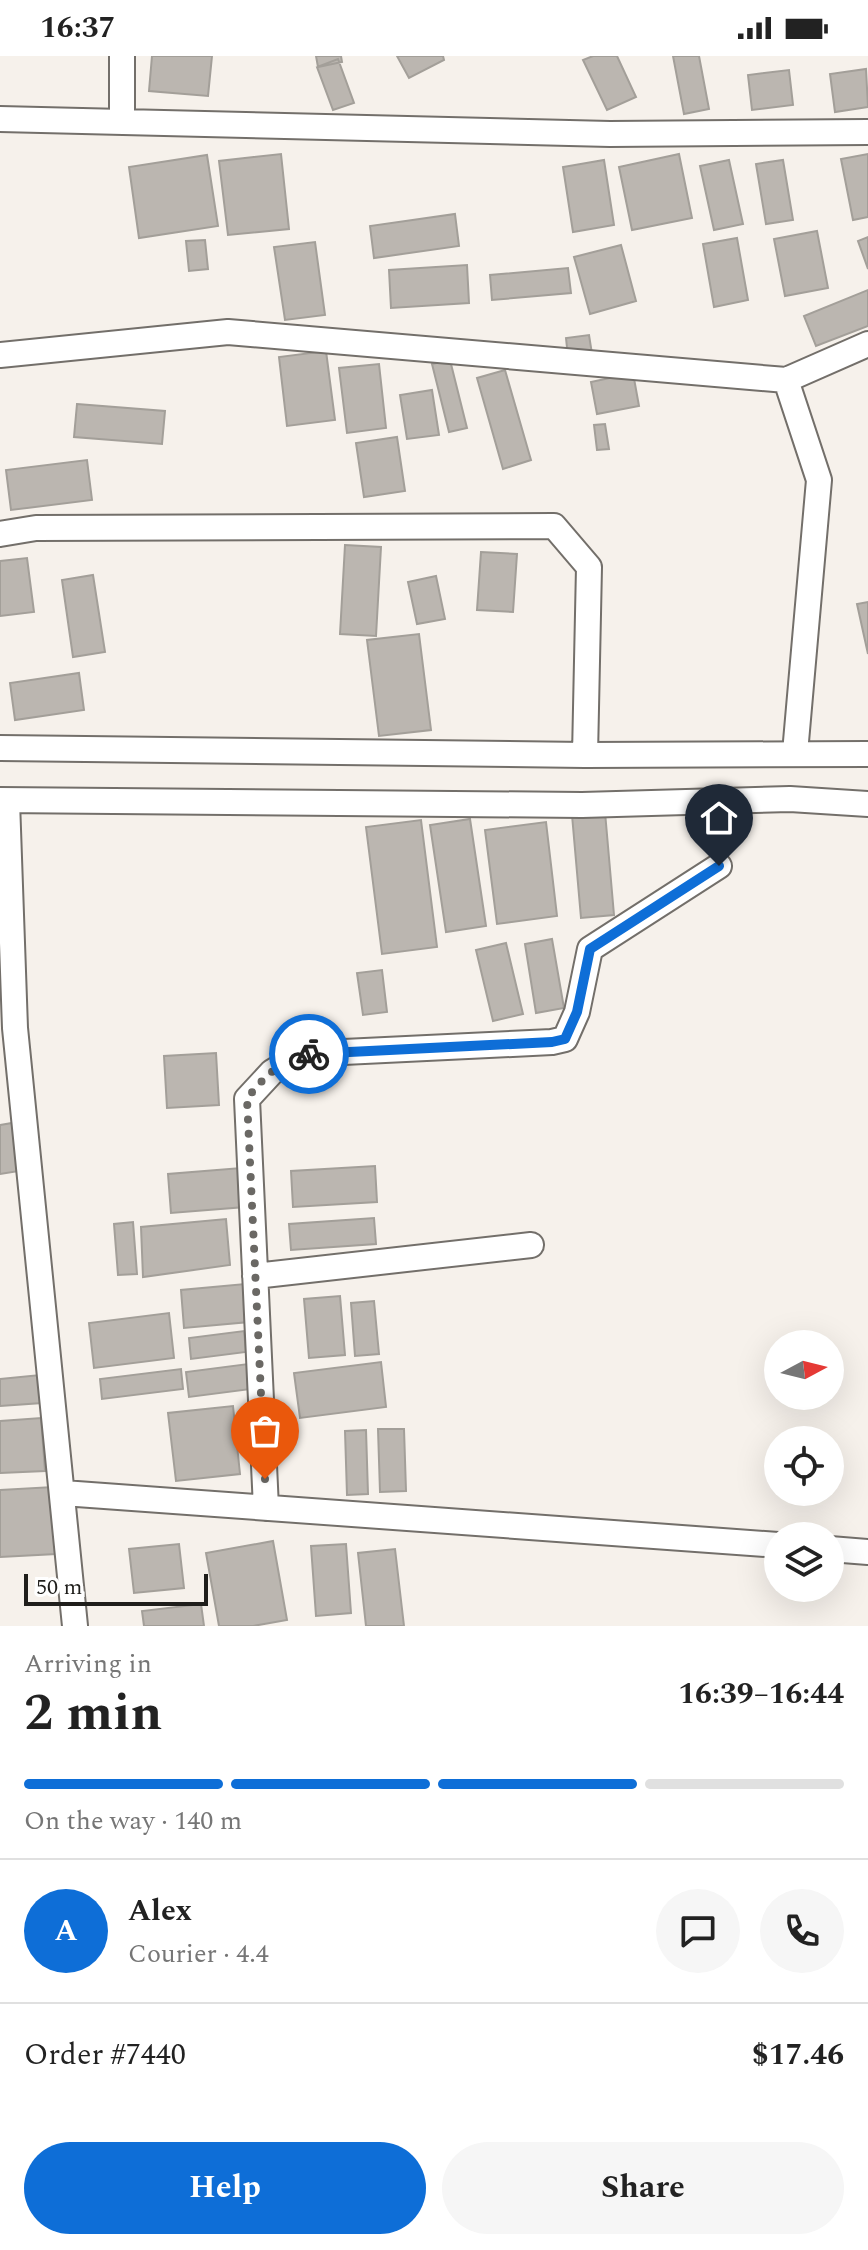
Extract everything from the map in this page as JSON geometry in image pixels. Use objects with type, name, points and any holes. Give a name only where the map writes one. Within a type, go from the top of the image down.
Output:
[{"type":"street","points":[[122,56],[122,122]]},
{"type":"street","points":[[0,119],[610,134],[868,132]]},
{"type":"street","points":[[0,355],[228,332],[786,380],[868,344]]},
{"type":"street","points":[[786,380],[819,480],[795,753]]},
{"type":"street","points":[[0,534],[36,528],[554,526],[589,567],[585,755]]},
{"type":"street","points":[[0,748],[585,755],[868,754]]},
{"type":"street","points":[[75,1626],[15,1028],[3,800],[582,805],[790,799],[868,804]]},
{"type":"street","points":[[266,1508],[247,1099],[272,1072],[302,1054],[565,1039],[577,1012],[590,949],[719,866]]},
{"type":"street","points":[[255,1276],[531,1245]]},
{"type":"street","points":[[63,1493],[764,1544]]},
{"type":"street","points":[[844,1550],[868,1552]]},
{"type":"building","points":[[152,56],[212,56],[208,96],[149,91]]},
{"type":"building","points":[[316,56],[341,56],[342,62],[318,67]]},
{"type":"building","points":[[397,56],[443,56],[444,60],[409,78]]},
{"type":"building","points":[[593,56],[617,56],[636,97],[607,110],[583,60]]},
{"type":"building","points":[[673,56],[699,56],[709,109],[684,114]]},
{"type":"building","points":[[338,59],[354,103],[333,110],[317,67]]},
{"type":"building","points":[[866,69],[868,107],[835,112],[830,74]]},
{"type":"building","points":[[789,70],[793,105],[752,110],[748,75]]},
{"type":"building","points":[[281,154],[289,229],[228,235],[219,161]]},
{"type":"building","points":[[679,154],[692,218],[632,230],[619,167]]},
{"type":"building","points":[[868,154],[868,217],[853,220],[841,159]]},
{"type":"building","points":[[207,155],[218,226],[139,238],[129,167]]},
{"type":"building","points":[[604,160],[614,225],[573,232],[563,167]]},
{"type":"building","points":[[729,160],[743,224],[714,230],[700,166]]},
{"type":"building","points":[[783,160],[793,220],[766,224],[756,164]]},
{"type":"building","points":[[455,214],[459,246],[374,258],[370,226]]},
{"type":"building","points":[[817,231],[828,288],[785,296],[774,239]]},
{"type":"building","points":[[868,237],[868,269],[858,241]]},
{"type":"building","points":[[737,238],[748,300],[714,307],[703,244]]},
{"type":"building","points":[[205,240],[208,269],[189,271],[186,241]]},
{"type":"building","points":[[315,242],[325,315],[285,320],[274,247]]},
{"type":"building","points":[[621,245],[636,301],[590,314],[574,257]]},
{"type":"building","points":[[467,265],[469,303],[391,308],[389,270]]},
{"type":"building","points":[[568,268],[571,293],[492,300],[490,275]]},
{"type":"building","points":[[868,290],[868,326],[816,346],[804,316]]},
{"type":"building","points":[[589,335],[592,354],[568,357],[566,338]]},
{"type":"building","points":[[326,351],[335,420],[287,426],[279,357]]},
{"type":"building","points":[[450,360],[467,428],[449,432],[432,364]]},
{"type":"building","points":[[379,364],[386,428],[347,433],[339,368]]},
{"type":"building","points":[[505,370],[531,460],[503,469],[477,378]]},
{"type":"building","points":[[633,373],[639,406],[597,414],[591,382]]},
{"type":"building","points":[[432,390],[439,435],[407,439],[400,395]]},
{"type":"building","points":[[77,404],[165,411],[162,444],[74,437]]},
{"type":"building","points":[[605,424],[609,449],[597,450],[594,425]]},
{"type":"building","points":[[397,437],[405,491],[364,497],[356,443]]},
{"type":"building","points":[[87,460],[92,500],[11,510],[6,470]]},
{"type":"building","points":[[345,545],[381,547],[376,636],[340,634]]},
{"type":"building","points":[[481,552],[517,554],[513,612],[477,610]]},
{"type":"building","points":[[27,558],[34,612],[0,616],[0,561]]},
{"type":"building","points":[[93,575],[105,652],[73,657],[62,580]]},
{"type":"building","points":[[436,576],[445,619],[417,624],[408,582]]},
{"type":"building","points":[[868,602],[868,654],[857,604]]},
{"type":"building","points":[[419,634],[431,730],[379,736],[367,640]]},
{"type":"building","points":[[79,673],[84,710],[15,720],[10,683]]},
{"type":"building","points":[[605,812],[614,915],[581,918],[572,815]]},
{"type":"building","points":[[470,819],[486,926],[446,932],[430,825]]},
{"type":"building","points":[[421,820],[437,947],[382,954],[366,827]]},
{"type":"building","points":[[546,822],[557,916],[497,924],[485,830]]},
{"type":"building","points":[[552,939],[564,1008],[536,1013],[525,944]]},
{"type":"building","points":[[506,943],[523,1014],[493,1021],[476,950]]},
{"type":"building","points":[[382,970],[387,1012],[363,1015],[357,973]]},
{"type":"building","points":[[216,1053],[219,1105],[167,1108],[164,1056]]},
{"type":"building","points":[[12,1123],[19,1171],[0,1174],[0,1125]]},
{"type":"building","points":[[375,1166],[377,1202],[293,1207],[291,1171]]},
{"type":"building","points":[[241,1168],[245,1207],[171,1213],[168,1174]]},
{"type":"building","points":[[374,1218],[376,1244],[291,1250],[289,1224]]},
{"type":"building","points":[[226,1219],[230,1265],[143,1277],[141,1227]]},
{"type":"building","points":[[133,1222],[137,1274],[118,1275],[114,1224]]},
{"type":"building","points":[[245,1284],[249,1322],[184,1328],[181,1290]]},
{"type":"building","points":[[340,1296],[345,1355],[309,1358],[304,1299]]},
{"type":"building","points":[[374,1301],[379,1354],[355,1356],[351,1303]]},
{"type":"building","points":[[169,1313],[174,1358],[94,1368],[89,1323]]},
{"type":"building","points":[[244,1331],[246,1352],[191,1359],[189,1338]]},
{"type":"building","points":[[381,1362],[386,1407],[300,1418],[294,1373]]},
{"type":"building","points":[[248,1364],[251,1389],[189,1397],[186,1372]]},
{"type":"building","points":[[181,1369],[183,1389],[102,1399],[100,1379]]},
{"type":"building","points":[[40,1375],[42,1403],[0,1406],[0,1379]]},
{"type":"building","points":[[233,1406],[240,1474],[176,1481],[168,1413]]},
{"type":"building","points":[[41,1418],[45,1471],[0,1473],[0,1421]]},
{"type":"building","points":[[378,1429],[404,1429],[406,1491],[380,1492]]},
{"type":"building","points":[[366,1430],[368,1494],[347,1495],[345,1431]]},
{"type":"building","points":[[53,1487],[56,1554],[0,1557],[0,1490]]},
{"type":"building","points":[[273,1541],[287,1620],[253,1626],[219,1626],[206,1553]]},
{"type":"building","points":[[179,1544],[184,1588],[134,1593],[129,1549]]},
{"type":"building","points":[[346,1544],[351,1613],[316,1616],[311,1546]]},
{"type":"building","points":[[395,1549],[404,1626],[366,1626],[358,1553]]},
{"type":"building","points":[[201,1604],[204,1626],[144,1626],[142,1611]]},
{"type":"way so far","points":[[265,1479],[247,1099],[272,1072],[302,1054],[309,1054]]},
{"type":"route","points":[[309,1054],[565,1039],[577,1012],[590,949],[719,866]]}]
